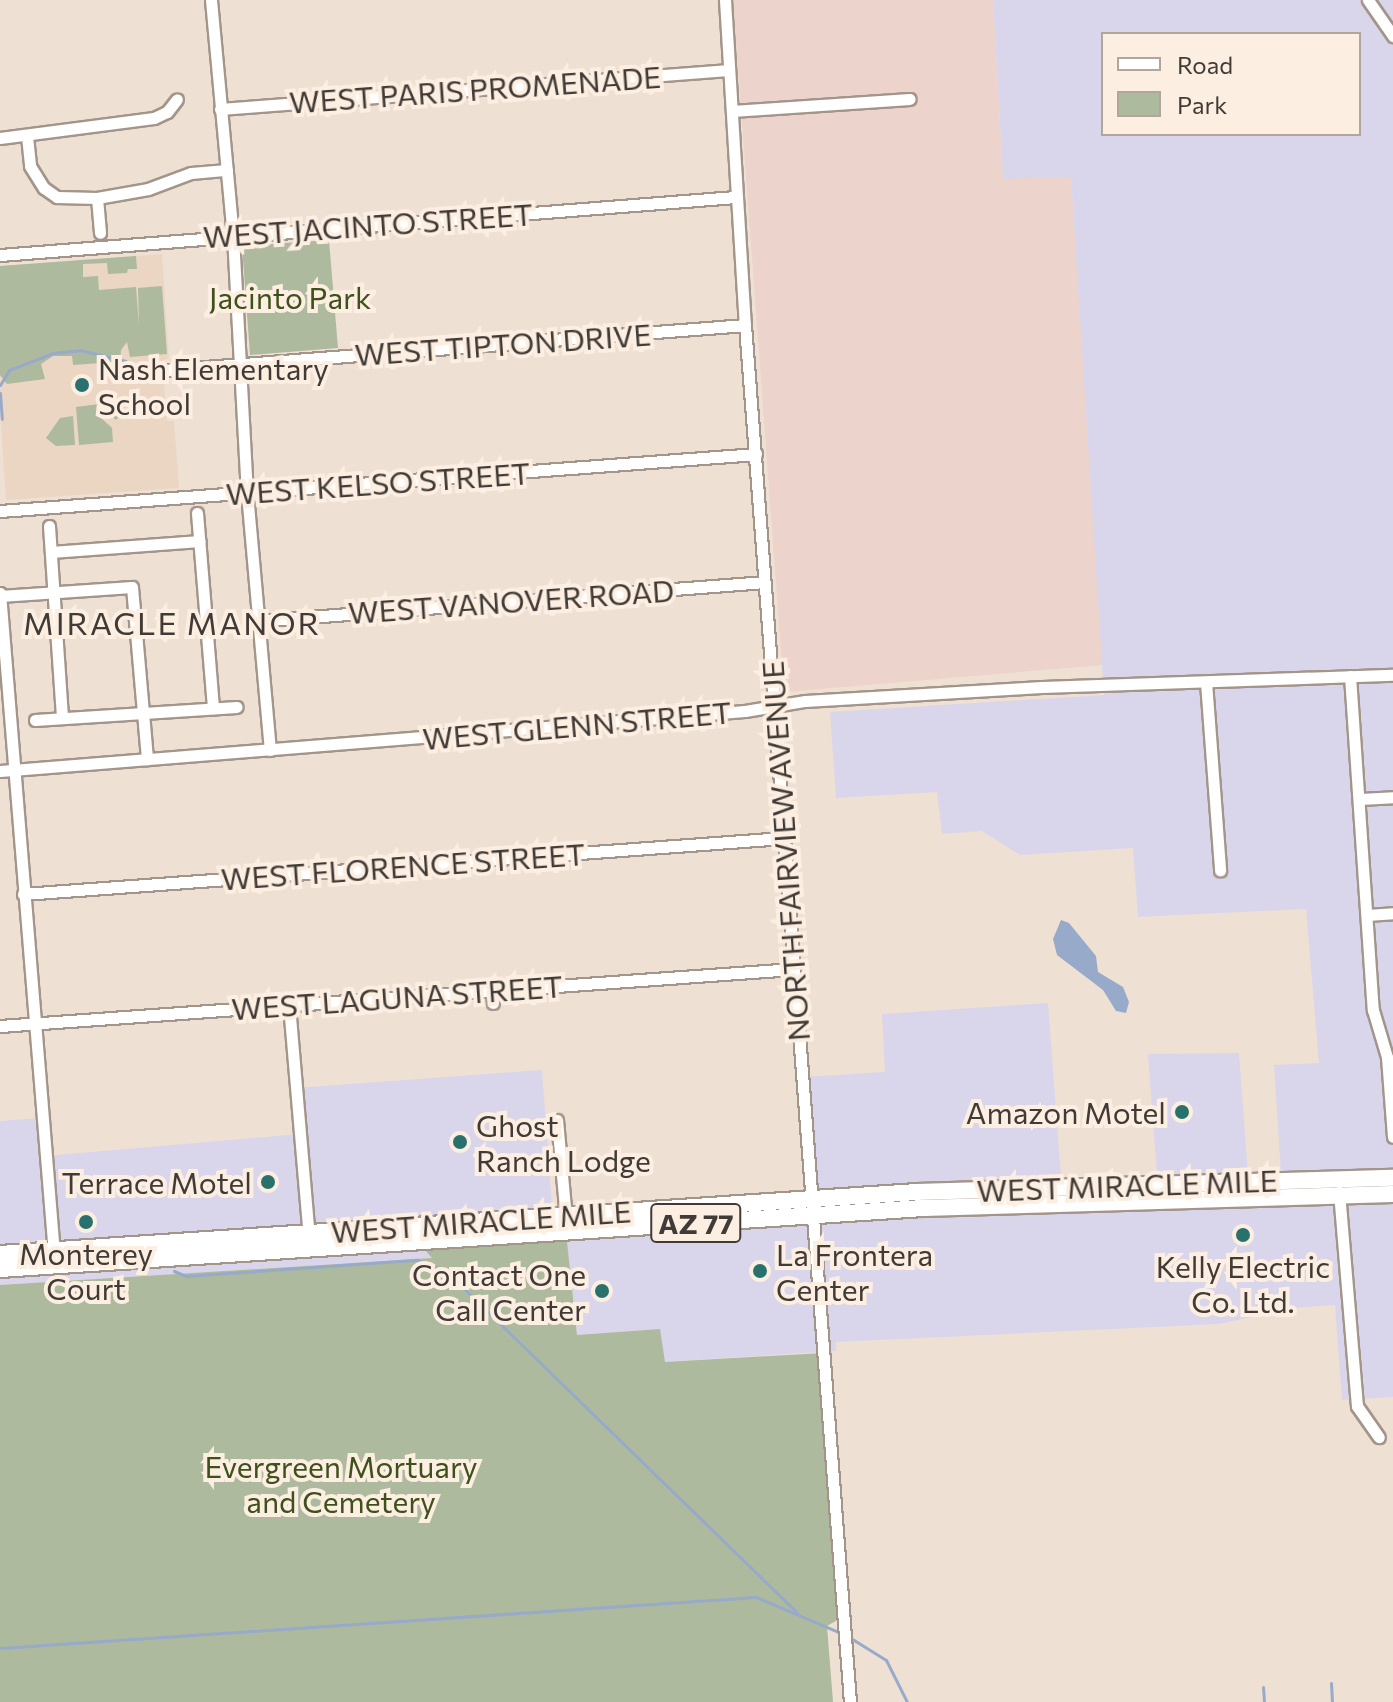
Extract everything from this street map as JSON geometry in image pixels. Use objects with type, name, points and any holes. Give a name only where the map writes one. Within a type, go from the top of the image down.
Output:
[{"type":"highway","name":"WEST MIRACLE MILE","points":[[813,1207],[1070,1203],[1339,1188],[1393,1178]]},
{"type":"highway","name":"WEST MIRACLE MILE","points":[[2,1257],[54,1258],[1172,1183],[1339,1188],[1393,1194]]},
{"type":"highway","points":[[1070,1203],[1073,1197],[1083,1193],[1164,1190],[1172,1183]]},
{"type":"street","points":[[211,0],[233,236],[247,493],[270,750]]},
{"type":"street","name":"NORTH FAIRVIEW AVENUE","points":[[725,0],[745,325],[850,1702]]},
{"type":"street","points":[[1368,0],[1393,36]]},
{"type":"street","name":"WEST PARIS PROMENADE","points":[[220,109],[729,70]]},
{"type":"street","points":[[0,138],[154,118],[167,112],[177,99]]},
{"type":"street","points":[[732,111],[910,99]]},
{"type":"street","points":[[27,136],[30,166],[44,188],[57,197],[97,198],[148,189],[191,173],[227,170]]},
{"type":"street","name":"WEST JACINTO STREET","points":[[0,255],[736,197]]},
{"type":"street","points":[[97,198],[100,233]]},
{"type":"street","name":"WEST TIPTON DRIVE","points":[[166,370],[745,325]]},
{"type":"street","name":"WEST KELSO STREET","points":[[0,511],[756,454]]},
{"type":"street","points":[[197,513],[213,708]]},
{"type":"street","points":[[49,526],[62,718]]},
{"type":"street","points":[[51,552],[200,541]]},
{"type":"street","name":"WEST VANOVER ROAD","points":[[257,621],[765,582]]},
{"type":"street","points":[[54,1258],[0,594],[132,587],[147,759]]},
{"type":"street","name":"WEST GLENN STREET","points":[[0,771],[774,706],[795,701],[1042,687],[1393,675]]},
{"type":"street","points":[[1350,676],[1373,1010],[1387,1057],[1393,1137]]},
{"type":"street","points":[[1206,682],[1220,870]]},
{"type":"street","points":[[35,720],[237,707]]},
{"type":"street","points":[[1360,799],[1393,797]]},
{"type":"street","name":"WEST FLORENCE STREET","points":[[23,894],[783,838]]},
{"type":"street","points":[[1367,915],[1393,913]]},
{"type":"street","name":"WEST LAGUNA STREET","points":[[0,1026],[289,1005],[492,996],[794,969]]},
{"type":"street","points":[[289,1005],[309,1241]]},
{"type":"street","points":[[557,1120],[566,1224]]},
{"type":"street","points":[[1339,1188],[1357,1406],[1379,1437]]},
{"type":"shaded area","points":[[733,0],[993,0],[1003,178],[1071,176],[1103,665],[784,692]]},
{"type":"shaded area","points":[[993,0],[1393,0],[1393,1397],[1342,1400],[1335,1305],[1293,1308],[1219,1324],[836,1342],[836,1351],[664,1362],[660,1329],[577,1335],[566,1232],[419,1243],[433,1258],[0,1285],[0,1121],[40,1118],[45,1156],[299,1134],[296,1088],[542,1070],[552,1206],[565,1207],[566,1215],[812,1199],[803,1077],[885,1072],[882,1014],[1048,1003],[1061,1178],[1157,1175],[1148,1054],[1239,1053],[1249,1189],[1282,1189],[1274,1065],[1319,1063],[1306,909],[1138,917],[1133,848],[1020,855],[982,831],[942,834],[937,792],[836,798],[830,712],[1104,695],[1071,177],[1003,179]]},
{"type":"shaded area","name":"Nash Elementary School","points":[[162,254],[169,359],[162,360],[167,421],[174,421],[179,488],[6,500],[0,410],[0,266]]},
{"type":"green space","name":"Jacinto Park","points":[[329,240],[338,348],[250,355],[242,246]]},
{"type":"green space","points":[[136,256],[137,269],[128,269],[127,273],[108,274],[107,263],[83,264],[83,277],[98,276],[99,290],[136,287],[139,326],[138,288],[162,286],[167,354],[130,357],[127,342],[121,350],[120,366],[115,362],[73,365],[72,356],[53,356],[41,364],[45,379],[7,384],[0,375],[0,266]]},
{"type":"green space","points":[[123,401],[124,411],[116,420],[106,411],[100,417],[112,428],[113,442],[79,445],[76,407]]},
{"type":"green space","points":[[73,416],[75,445],[56,446],[46,438],[60,418]]},
{"type":"green space","name":"Evergreen Mortuary and Cemetery","points":[[566,1232],[577,1335],[660,1329],[665,1362],[823,1353],[843,1617],[827,1626],[833,1702],[0,1702],[0,1285],[432,1258],[418,1242]]},
{"type":"water","points":[[1061,920],[1069,923],[1096,956],[1098,972],[1123,987],[1129,1002],[1126,1013],[1116,1011],[1103,990],[1057,955],[1053,939]]},
{"type":"waterway","points":[[0,385],[9,370],[53,353],[80,350],[126,361]]},
{"type":"waterway","points":[[0,393],[2,419]]},
{"type":"waterway","points":[[174,1271],[186,1276],[417,1260],[436,1267],[452,1277],[797,1612]]},
{"type":"waterway","points":[[0,1648],[756,1597],[843,1634]]},
{"type":"waterway","points":[[849,1637],[886,1660],[907,1702]]},
{"type":"waterway","points":[[1331,1683],[1332,1702]]},
{"type":"waterway","points":[[1263,1687],[1264,1702]]},
{"type":"place","name":"Nash Elementary School","points":[[82,385]]},
{"type":"place","name":"Amazon Motel","points":[[1182,1112]]},
{"type":"place","name":"Ghost Ranch Lodge","points":[[460,1142]]},
{"type":"place","name":"Terrace Motel","points":[[268,1182]]},
{"type":"place","name":"Monterey Court","points":[[86,1222]]},
{"type":"place","name":"Kelly Electric Co. Ltd.","points":[[1243,1235]]},
{"type":"place","name":"La Frontera Center","points":[[760,1271]]},
{"type":"place","name":"Contact One Call Center","points":[[602,1291]]},
{"type":"district","name":"MIRACLE MANOR","points":[[172,622]]}]
